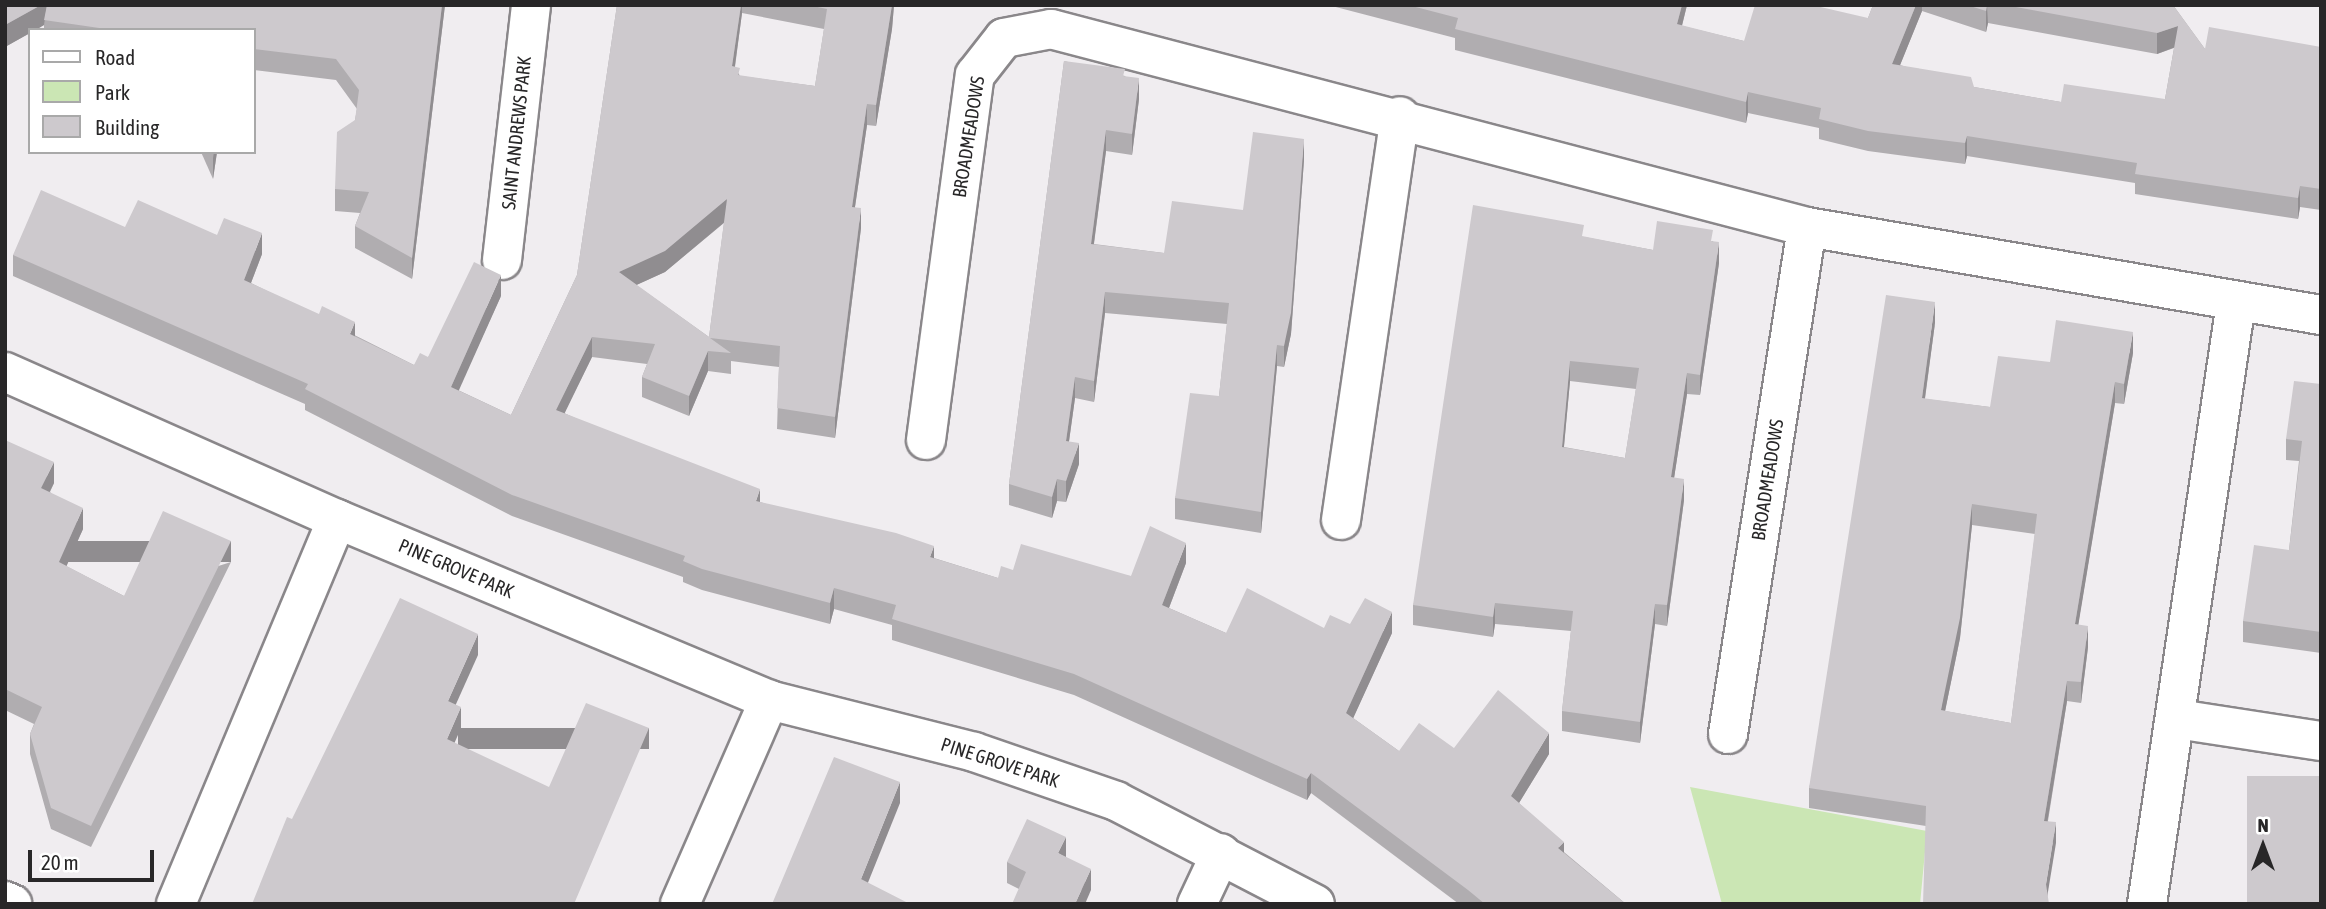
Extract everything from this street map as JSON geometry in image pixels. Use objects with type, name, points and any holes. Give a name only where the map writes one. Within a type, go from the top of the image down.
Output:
[{"type":"street","name":"SAINT ANDREWS PARK","points":[[502,260],[531,5]]},
{"type":"street","name":"BROADMEADOWS","points":[[926,440],[975,75],[1004,38],[1051,29],[1400,116],[1807,227],[2236,303],[2321,314]]},
{"type":"street","points":[[1341,520],[1400,116]]},
{"type":"street","name":"BROADMEADOWS","points":[[1728,734],[1807,227]]},
{"type":"street","points":[[2147,904],[2177,719],[2236,303]]},
{"type":"street","name":"PINE GROVE PARK","points":[[5,372],[337,520],[769,700],[974,752],[1115,800],[1315,904]]},
{"type":"street","points":[[176,904],[337,520]]},
{"type":"street","points":[[680,904],[769,700]]},
{"type":"street","points":[[2177,719],[2321,741]]},
{"type":"street","points":[[1198,904],[1221,853]]},
{"type":"street","points":[[5,901],[12,904]]},
{"type":"green space","points":[[1690,787],[1927,831],[1920,904],[1722,904]]},
{"type":"building","points":[[5,5],[41,5],[5,25]]},
{"type":"building","points":[[47,5],[442,5],[412,258],[355,226],[369,192],[335,189],[337,132],[355,120],[359,90],[336,59],[256,49],[256,28],[99,28],[44,20]]},
{"type":"building","points":[[617,5],[741,5],[732,66],[740,68],[738,75],[815,86],[827,9],[808,5],[892,5],[876,105],[867,104],[852,207],[861,208],[835,417],[777,408],[780,346],[710,338],[731,353],[708,351],[689,396],[642,377],[655,344],[592,337],[556,410],[760,489],[756,501],[896,533],[934,546],[930,557],[998,578],[1001,566],[1013,570],[1021,544],[1131,576],[1150,526],[1186,543],[1162,605],[1226,633],[1247,588],[1324,628],[1330,615],[1350,624],[1365,598],[1392,612],[1346,713],[1399,751],[1419,723],[1454,748],[1498,690],[1549,733],[1511,796],[1564,842],[1558,848],[1626,904],[1485,904],[1311,773],[1307,779],[1074,674],[892,619],[896,605],[834,588],[830,603],[702,569],[683,561],[685,556],[512,495],[305,389],[308,384],[13,255],[41,190],[125,227],[138,200],[217,235],[224,218],[262,233],[244,280],[319,314],[322,306],[355,322],[350,334],[414,365],[420,353],[428,357],[474,262],[501,275],[451,387],[511,415],[577,275]],"holes":[[[727,199],[709,337],[619,272],[665,251]]]},
{"type":"building","points":[[1408,5],[1682,5],[1677,24],[1744,41],[1755,5],[1812,5],[1868,18],[1873,5],[1916,5],[1892,64],[1971,77],[1974,87],[2061,102],[2064,84],[2165,99],[2178,26],[2157,33],[2005,5],[2173,5],[2205,49],[2209,27],[2321,47],[2321,189],[2300,186],[2298,198],[2135,174],[2137,163],[1967,136],[1965,143],[1868,131],[1819,119],[1821,108],[1748,92],[1746,102],[1455,29],[1458,18]]},
{"type":"building","points":[[1967,5],[1987,5],[1986,11]]},
{"type":"building","points":[[1064,61],[1125,69],[1123,76],[1139,78],[1132,134],[1106,130],[1091,244],[1164,253],[1172,201],[1243,210],[1253,132],[1304,139],[1291,313],[1284,346],[1277,345],[1261,512],[1175,498],[1190,393],[1219,396],[1229,303],[1105,292],[1094,381],[1075,377],[1066,441],[1079,443],[1066,481],[1057,479],[1052,497],[1009,484]]},
{"type":"building","points":[[1473,205],[1584,225],[1582,236],[1653,250],[1657,221],[1713,230],[1711,241],[1719,242],[1700,375],[1687,373],[1671,477],[1684,479],[1667,605],[1655,604],[1640,722],[1562,711],[1573,611],[1495,603],[1493,617],[1413,605]],"holes":[[[1570,361],[1639,368],[1625,458],[1562,447]]]},
{"type":"building","points":[[1886,295],[1935,302],[1922,398],[1990,407],[1998,356],[2050,362],[2056,320],[2133,332],[2124,384],[2115,382],[2075,624],[2088,626],[2081,682],[2067,681],[2044,821],[2056,822],[2046,884],[2049,904],[1923,904],[1926,806],[1809,788]],"holes":[[[1972,504],[2037,514],[2011,723],[1941,710],[1960,618]]]},
{"type":"building","points":[[2294,381],[2321,384],[2321,632],[2243,621],[2254,545],[2289,550],[2302,441],[2286,439]]},
{"type":"building","points":[[5,440],[54,462],[41,488],[83,508],[59,562],[124,596],[163,511],[231,541],[91,826],[51,808],[30,734],[42,707],[5,689]]},
{"type":"building","points":[[400,598],[478,634],[448,701],[461,707],[447,739],[549,787],[586,703],[649,728],[574,904],[252,904],[287,817],[292,819]]},
{"type":"building","points":[[834,757],[900,782],[861,879],[910,904],[772,904]]},
{"type":"building","points":[[2247,776],[2321,776],[2321,904],[2247,904]]},
{"type":"building","points":[[1027,819],[1066,837],[1058,853],[1091,869],[1075,904],[1012,904],[1026,872],[1007,862]]}]
